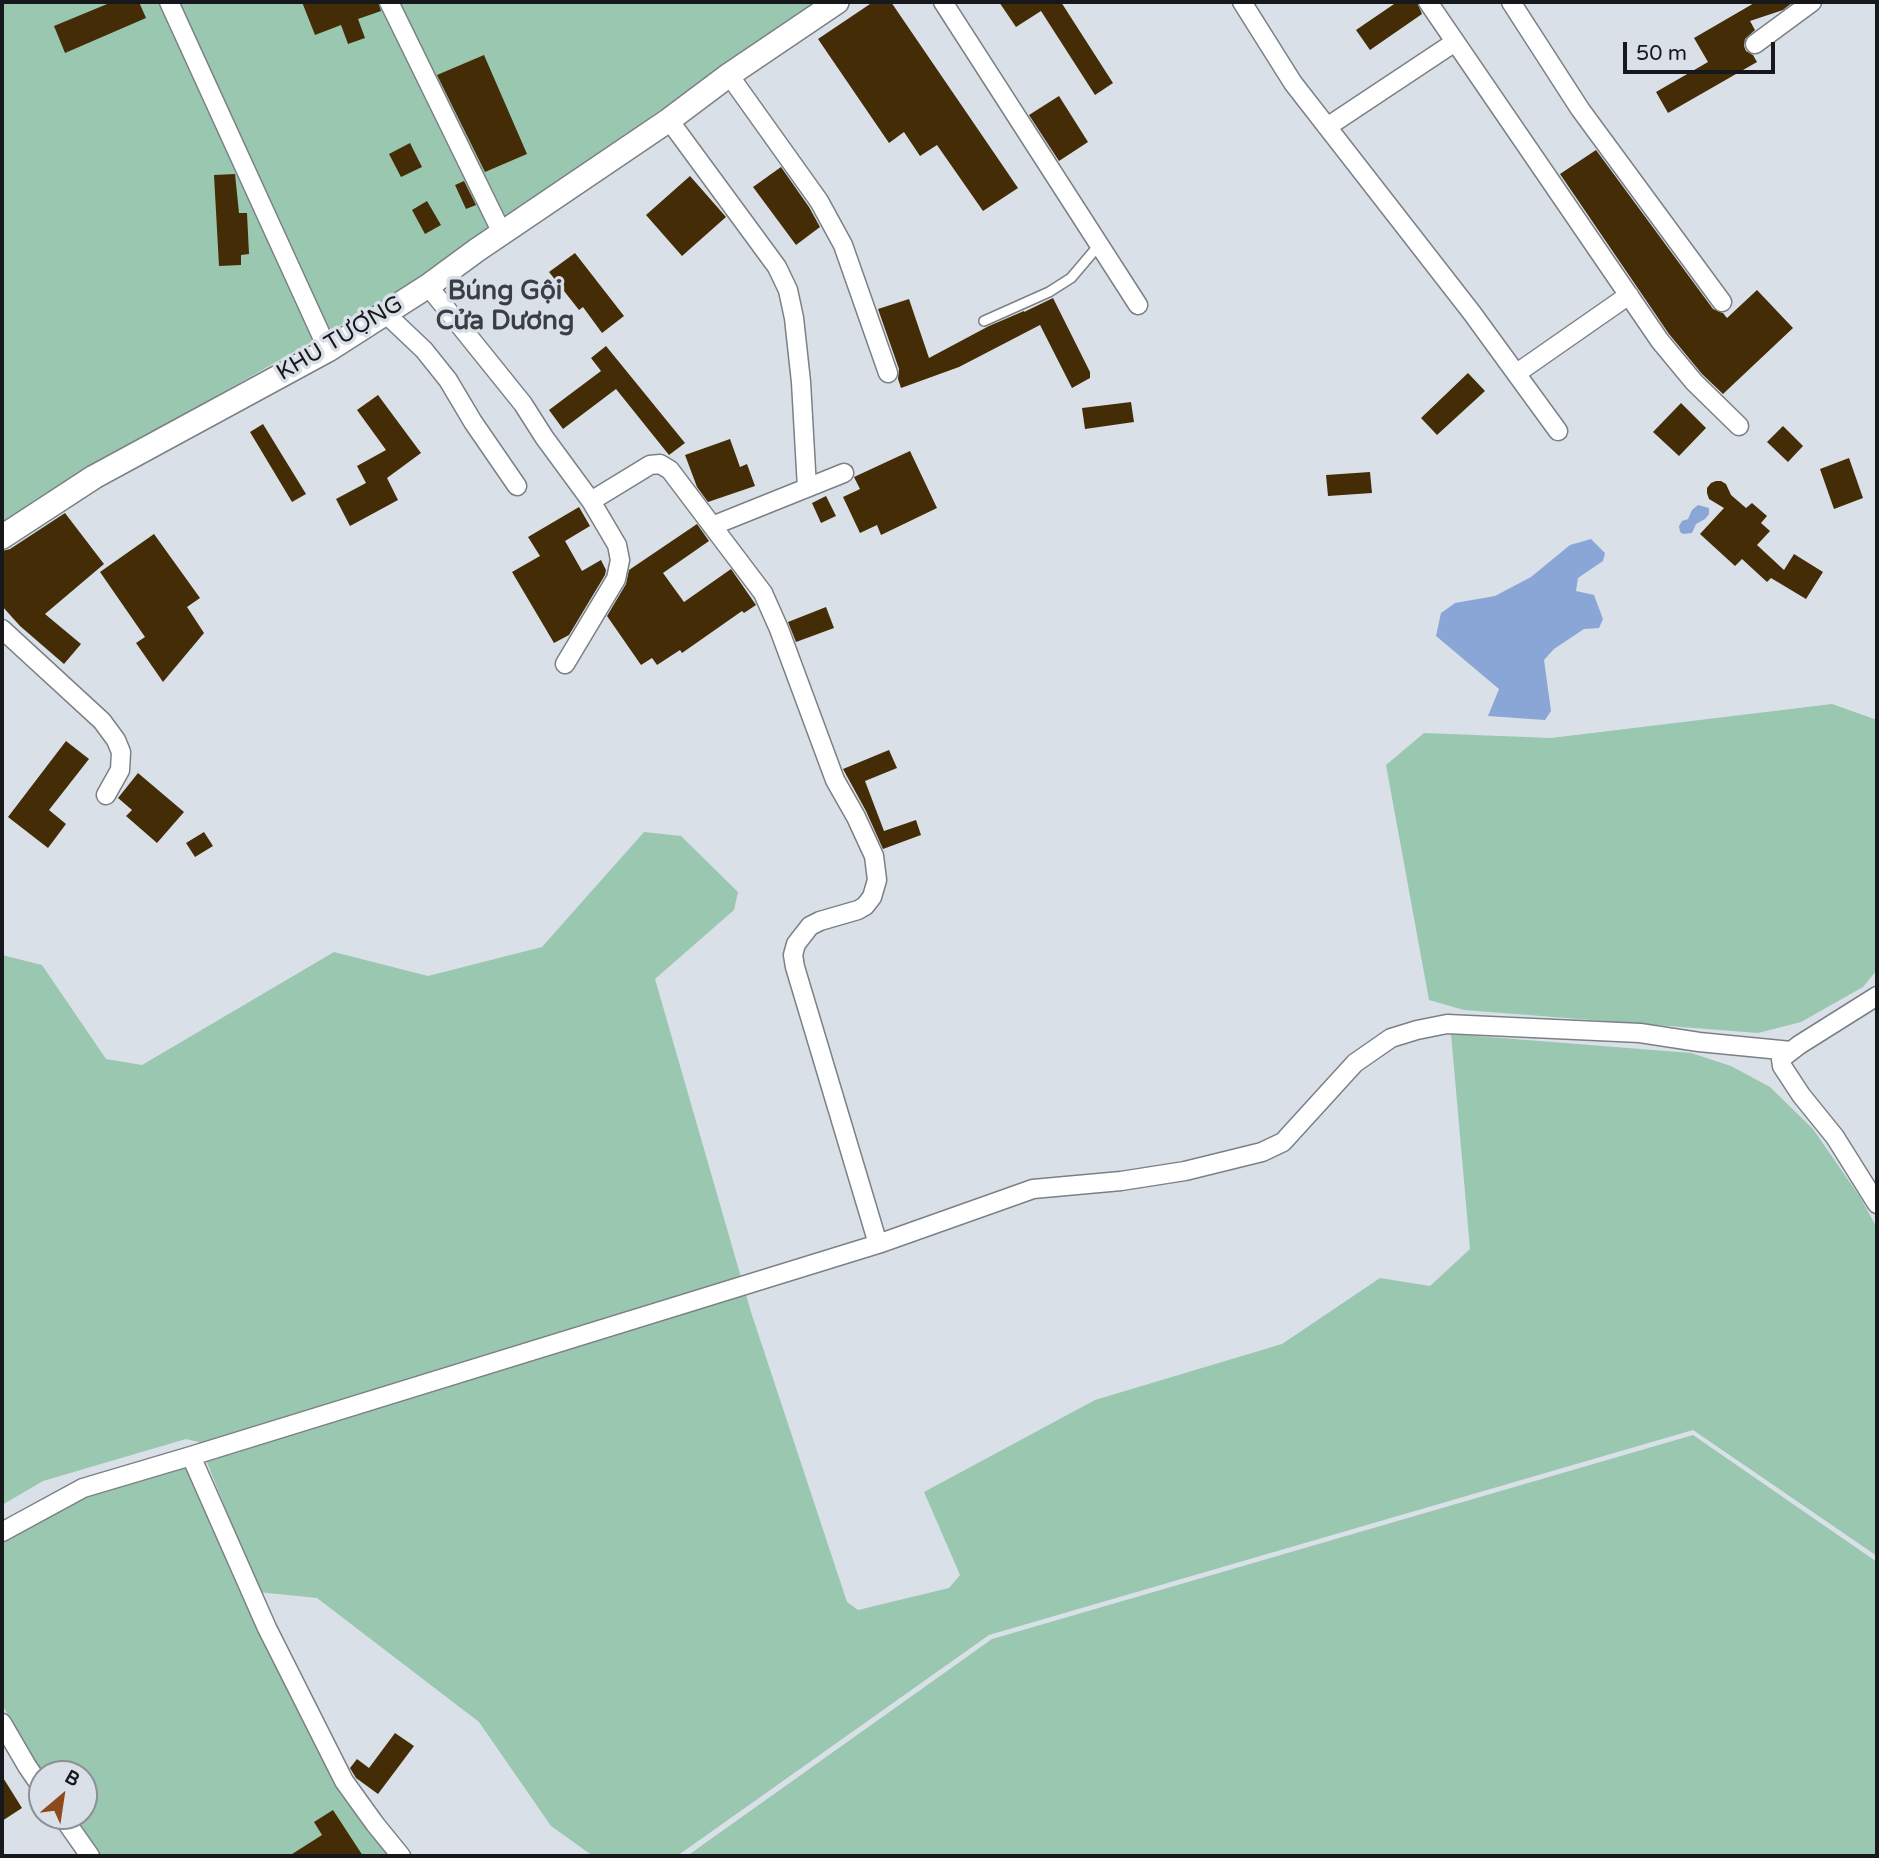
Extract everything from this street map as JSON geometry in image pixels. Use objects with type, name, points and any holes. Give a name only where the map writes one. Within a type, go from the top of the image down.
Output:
[{"type":"street","points":[[169,2],[328,350]]},
{"type":"street","points":[[389,2],[502,233]]},
{"type":"street","name":"KHU TƯỢNG","points":[[2,537],[94,477],[328,350],[428,286],[837,2]]},
{"type":"street","points":[[943,2],[1138,305]]},
{"type":"street","points":[[1242,2],[1293,83],[1517,373],[1558,431]]},
{"type":"street","points":[[1428,2],[1660,341],[1694,382],[1739,426]]},
{"type":"street","points":[[1511,2],[1580,109],[1721,302]]},
{"type":"street","points":[[1755,44],[1812,2]]},
{"type":"street","points":[[1327,127],[1455,42]]},
{"type":"street","points":[[729,75],[819,201],[843,245],[888,373]]},
{"type":"street","points":[[670,120],[777,267],[788,290],[801,382],[807,488]]},
{"type":"street","points":[[428,286],[523,404],[591,501],[617,545],[620,560],[616,579],[565,664]]},
{"type":"street","points":[[1517,373],[1629,295]]},
{"type":"street","points":[[385,313],[424,350],[448,380],[517,486]]},
{"type":"street","points":[[591,501],[650,465],[660,464],[670,470],[763,593],[835,780],[874,856],[877,880],[872,897],[865,906],[810,926],[796,944],[793,955],[878,1244]]},
{"type":"street","points":[[712,526],[844,473]]},
{"type":"street","points":[[2,629],[102,721],[116,740],[121,752],[120,770],[106,795]]},
{"type":"street","points":[[1877,996],[1781,1059],[1782,1066],[1801,1096],[1835,1137],[1877,1204]]},
{"type":"street","points":[[2,1532],[83,1488],[878,1244],[1033,1189],[1121,1181],[1172,1173],[1262,1152],[1283,1142],[1355,1063],[1391,1038],[1427,1028],[1447,1024],[1640,1033],[1791,1052]]},
{"type":"street","points":[[191,1456],[267,1628],[345,1781],[401,1856]]},
{"type":"street","points":[[2,1723],[28,1767]]},
{"type":"street","points":[[72,1830],[90,1856]]},
{"type":"lane","points":[[984,321],[1049,292],[1071,278],[1100,245]]},
{"type":"green space","points":[[2,2],[817,2],[388,298],[38,498],[2,524]]},
{"type":"green space","points":[[1832,704],[1877,720],[1877,970],[1863,987],[1801,1022],[1758,1033],[1464,1010],[1429,1000],[1386,765],[1424,733],[1551,738]]},
{"type":"green space","points":[[644,832],[681,836],[738,892],[734,910],[655,979],[751,1312],[847,1602],[858,1610],[949,1588],[960,1575],[924,1492],[1095,1400],[1282,1344],[1380,1278],[1430,1286],[1470,1249],[1451,1034],[1691,1053],[1731,1066],[1770,1087],[1813,1129],[1860,1197],[1877,1228],[1877,1556],[1693,1430],[989,1635],[677,1856],[593,1856],[551,1826],[479,1722],[317,1598],[258,1592],[199,1442],[186,1439],[43,1481],[2,1505],[2,955],[42,965],[106,1059],[142,1065],[334,952],[428,976],[542,947]]},
{"type":"green space","points":[[1693,1435],[1877,1562],[1877,1856],[687,1856],[992,1639]]},
{"type":"green space","points":[[183,1466],[193,1471],[326,1765],[390,1856],[101,1856],[82,1830],[98,1830],[98,1760],[32,1760],[2,1704],[2,1540],[87,1495]]},
{"type":"water","points":[[1698,505],[1709,508],[1709,514],[1696,524],[1692,533],[1683,534],[1679,526]]},
{"type":"water","points":[[1591,539],[1605,553],[1603,561],[1578,578],[1576,591],[1594,595],[1603,619],[1599,628],[1584,629],[1554,649],[1544,660],[1551,711],[1545,720],[1488,716],[1499,689],[1436,636],[1441,613],[1455,603],[1495,596],[1531,577],[1570,545]]},
{"type":"building","points":[[112,2],[139,2],[146,18],[65,53],[54,26]]},
{"type":"building","points":[[302,2],[378,2],[381,11],[358,19],[365,38],[348,44],[341,25],[315,35]]},
{"type":"building","points":[[873,2],[891,2],[1018,188],[983,211],[937,145],[920,156],[904,132],[889,143],[818,39]]},
{"type":"building","points":[[999,2],[1061,2],[1113,83],[1095,95],[1041,11],[1016,27]]},
{"type":"building","points":[[1397,2],[1417,2],[1422,14],[1370,50],[1356,30]]},
{"type":"building","points":[[1756,2],[1793,2],[1783,10],[1750,21],[1755,30],[1745,39],[1744,46],[1757,62],[1668,113],[1656,92],[1708,62],[1694,38]]},
{"type":"building","points":[[484,55],[527,154],[485,172],[437,75]]},
{"type":"building","points":[[1059,96],[1088,142],[1059,161],[1029,115]]},
{"type":"building","points":[[410,143],[422,167],[401,177],[389,154]]},
{"type":"building","points":[[1596,150],[1713,309],[1727,318],[1757,290],[1793,328],[1723,394],[1702,374],[1669,334],[1560,174]]},
{"type":"building","points":[[781,167],[820,227],[796,245],[753,187]]},
{"type":"building","points":[[235,174],[239,213],[247,213],[249,254],[241,255],[241,265],[219,266],[214,175]]},
{"type":"building","points":[[690,176],[726,217],[682,256],[646,215]]},
{"type":"building","points":[[464,181],[476,205],[466,209],[455,185]]},
{"type":"building","points":[[427,201],[441,225],[425,234],[412,210]]},
{"type":"building","points":[[575,253],[624,316],[602,333],[583,307],[579,310],[549,272]]},
{"type":"building","points":[[1053,298],[1090,372],[1090,378],[1072,388],[1040,325],[959,367],[901,388],[899,369],[878,309],[909,299],[929,358],[989,326]]},
{"type":"building","points":[[606,346],[685,443],[669,455],[616,389],[563,429],[549,410],[601,371],[591,358]]},
{"type":"building","points":[[1468,373],[1485,391],[1437,435],[1421,418]]},
{"type":"building","points":[[378,395],[421,453],[387,478],[398,500],[350,526],[336,499],[366,483],[357,466],[386,450],[357,410]]},
{"type":"building","points":[[1131,402],[1134,422],[1085,429],[1082,408]]},
{"type":"building","points":[[1681,403],[1706,428],[1679,456],[1653,432]]},
{"type":"building","points":[[263,424],[306,494],[292,502],[250,432]]},
{"type":"building","points":[[1783,426],[1803,446],[1788,462],[1767,442]]},
{"type":"building","points":[[730,439],[740,467],[747,464],[755,486],[708,502],[697,487],[685,455]]},
{"type":"building","points":[[910,451],[937,508],[881,535],[877,525],[860,533],[843,497],[860,489],[854,477]]},
{"type":"building","points":[[1849,458],[1863,498],[1834,509],[1820,469]]},
{"type":"building","points":[[1370,472],[1372,493],[1328,496],[1326,475]]},
{"type":"building","points":[[1716,481],[1726,484],[1731,495],[1746,508],[1752,503],[1767,516],[1761,523],[1770,531],[1757,545],[1784,570],[1794,554],[1823,572],[1806,599],[1771,578],[1767,582],[1742,559],[1735,566],[1700,534],[1724,508],[1709,499],[1707,493],[1707,488]]},
{"type":"building","points":[[826,496],[836,516],[821,523],[812,503]]},
{"type":"building","points":[[579,507],[590,526],[565,541],[582,571],[601,560],[606,570],[569,635],[554,643],[512,572],[540,556],[528,537]]},
{"type":"building","points":[[65,513],[104,564],[45,614],[81,644],[64,664],[20,626],[2,606],[2,551],[10,549]]},
{"type":"building","points":[[697,524],[709,541],[663,573],[684,602],[731,569],[756,605],[744,613],[742,611],[682,653],[680,650],[657,665],[652,658],[641,665],[607,616],[626,584],[629,570]]},
{"type":"building","points":[[154,534],[200,598],[187,607],[204,633],[163,682],[136,643],[145,637],[100,572]]},
{"type":"building","points":[[826,607],[834,628],[796,642],[788,622]]},
{"type":"building","points":[[66,741],[89,759],[49,810],[66,824],[48,848],[8,817]]},
{"type":"building","points":[[889,750],[897,768],[865,781],[884,831],[916,820],[921,835],[883,849],[843,769]]},
{"type":"building","points":[[138,773],[184,812],[157,843],[126,816],[132,810],[118,798]]},
{"type":"building","points":[[204,832],[213,846],[195,857],[186,843]]},
{"type":"building","points":[[395,1733],[414,1746],[378,1794],[356,1778],[350,1768],[357,1759],[369,1768]]},
{"type":"building","points":[[2,1776],[22,1808],[2,1821]]},
{"type":"building","points":[[333,1810],[363,1856],[289,1856],[322,1835],[314,1822]]},
{"type":"district","name":"Búng Gội Cửa Dương","points":[[505,307]]}]
